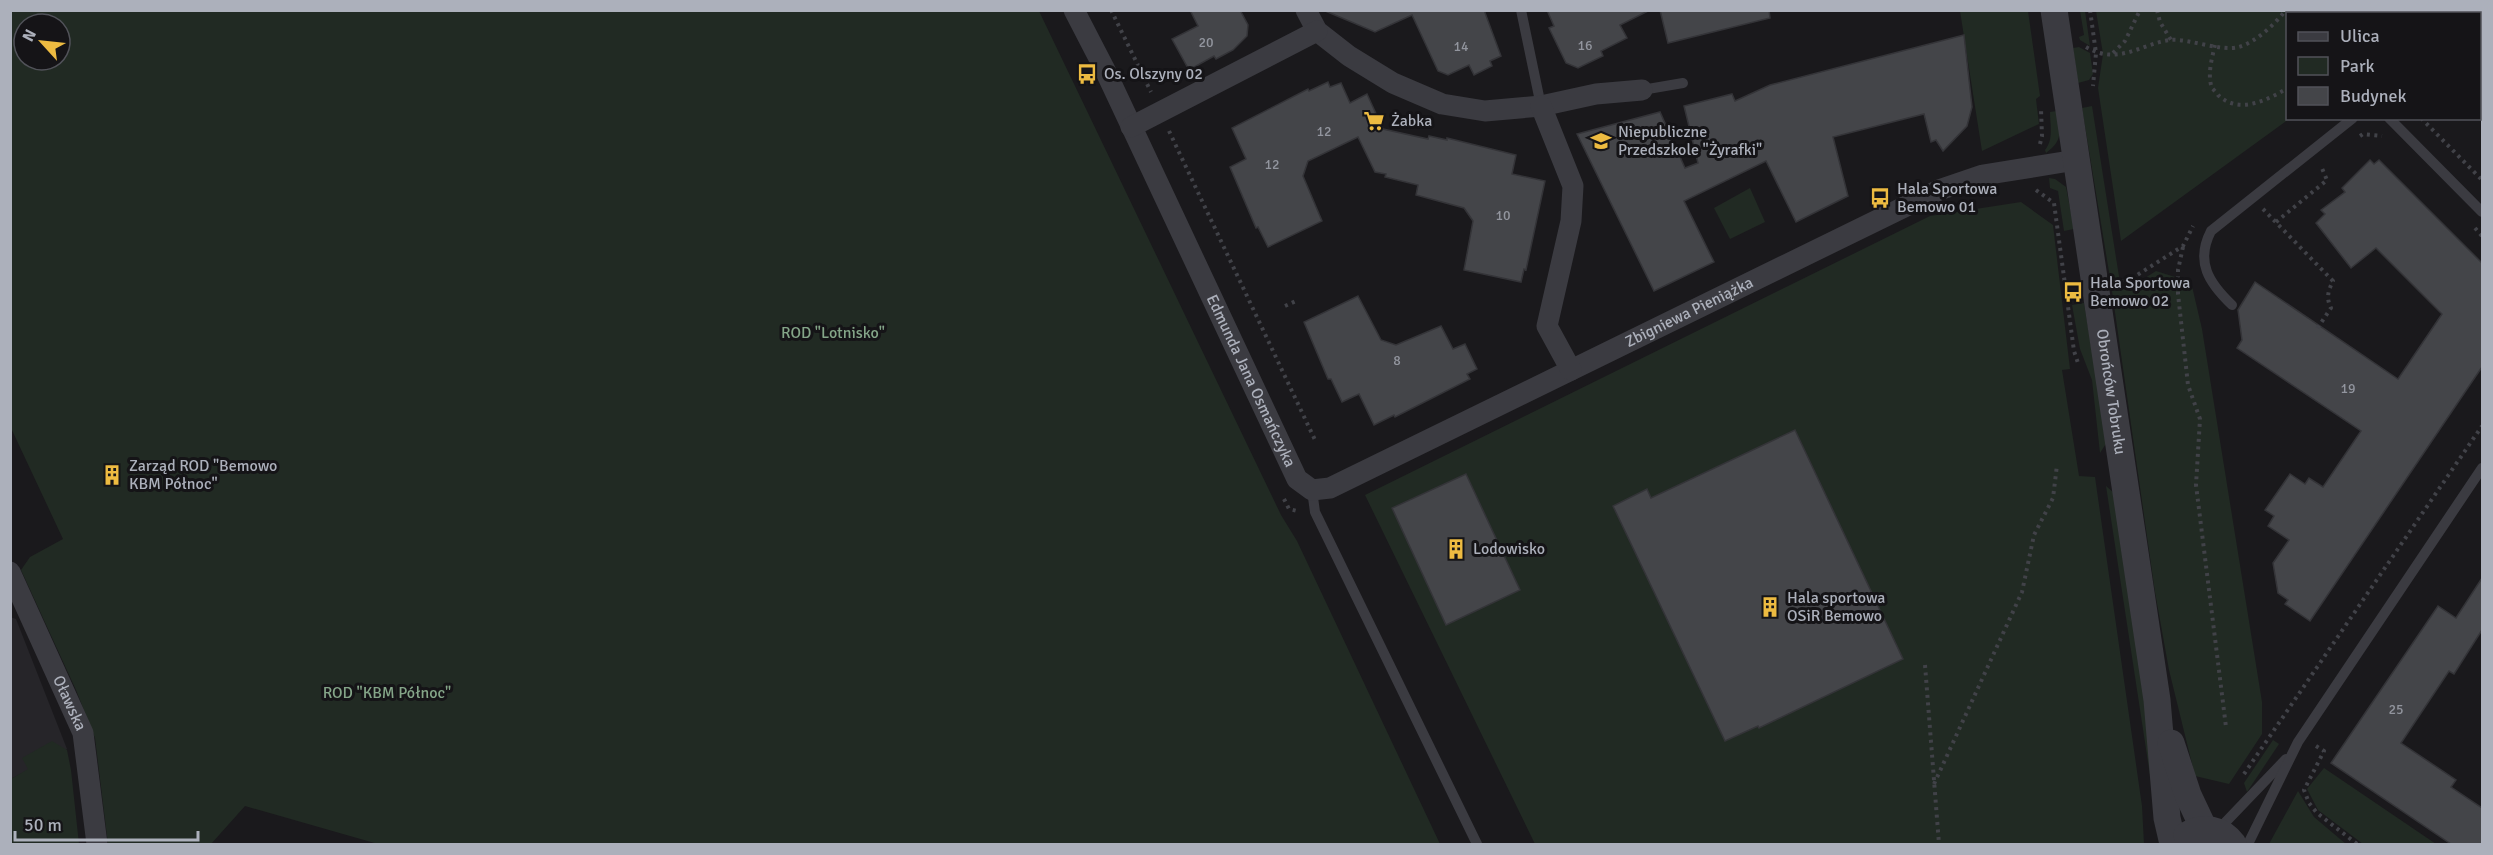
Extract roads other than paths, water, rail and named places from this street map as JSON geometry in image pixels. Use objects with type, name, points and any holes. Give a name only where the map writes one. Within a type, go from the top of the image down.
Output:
[{"type":"street","name":"Edmunda Jana Osmańczyka","points":[[1074,10],[1297,479],[1312,490]]},
{"type":"street","points":[[1306,10],[1317,31],[1350,56],[1393,83],[1442,104],[1485,111],[1541,106],[1596,94],[1642,90]]},
{"type":"street","name":"Obrońców Tobruku","points":[[2054,10],[2157,700],[2167,818],[2173,844]]},
{"type":"street","points":[[1131,128],[1317,31]]},
{"type":"street","points":[[1541,106],[1574,186],[1571,221],[1547,326],[1571,370]]},
{"type":"street","name":"Zbigniewa Pieniążka","points":[[1312,490],[1330,488],[1939,190],[1983,175],[2076,160]]},
{"type":"street","name":"Oławska","points":[[10,572],[83,734],[97,844]]},
{"type":"street","name":"Obrońców Tobruku","points":[[2157,700],[2188,795],[2218,835]]},
{"type":"street","points":[[2178,844],[2192,832],[2218,835]]},
{"type":"lane","points":[[1521,10],[1541,106]]},
{"type":"lane","points":[[1642,90],[1683,83]]},
{"type":"lane","points":[[2232,305],[2215,290],[2205,267],[2202,255],[2211,231],[2224,218],[2350,120]]},
{"type":"lane","points":[[2391,120],[2482,212]]},
{"type":"lane","points":[[2248,844],[2292,753],[2482,468]]},
{"type":"lane","name":"Edmunda Jana Osmańczyka","points":[[1312,490],[1316,512],[1477,844]]},
{"type":"lane","points":[[2218,835],[2292,753]]},
{"type":"place","name":"Os. Olszyny 02","points":[[1087,74]]},
{"type":"place","name":"Żabka","points":[[1374,121]]},
{"type":"place","name":"Niepubliczne Przedszkole \"Żyrafki\"","points":[[1601,141]]},
{"type":"place","name":"Hala Sportowa Bemowo 01","points":[[1880,198]]},
{"type":"place","name":"Hala Sportowa Bemowo 02","points":[[2073,292]]},
{"type":"place","name":"Zarząd ROD \"Bemowo KBM Północ\"","points":[[112,475]]},
{"type":"place","name":"Lodowisko","points":[[1456,549]]},
{"type":"place","name":"Hala sportowa OSiR Bemowo","points":[[1770,607]]},
{"type":"park label","name":"ROD \"Lotnisko\"","points":[[833,333]]},
{"type":"park label","name":"ROD \"KBM Północ\"","points":[[387,693]]}]
